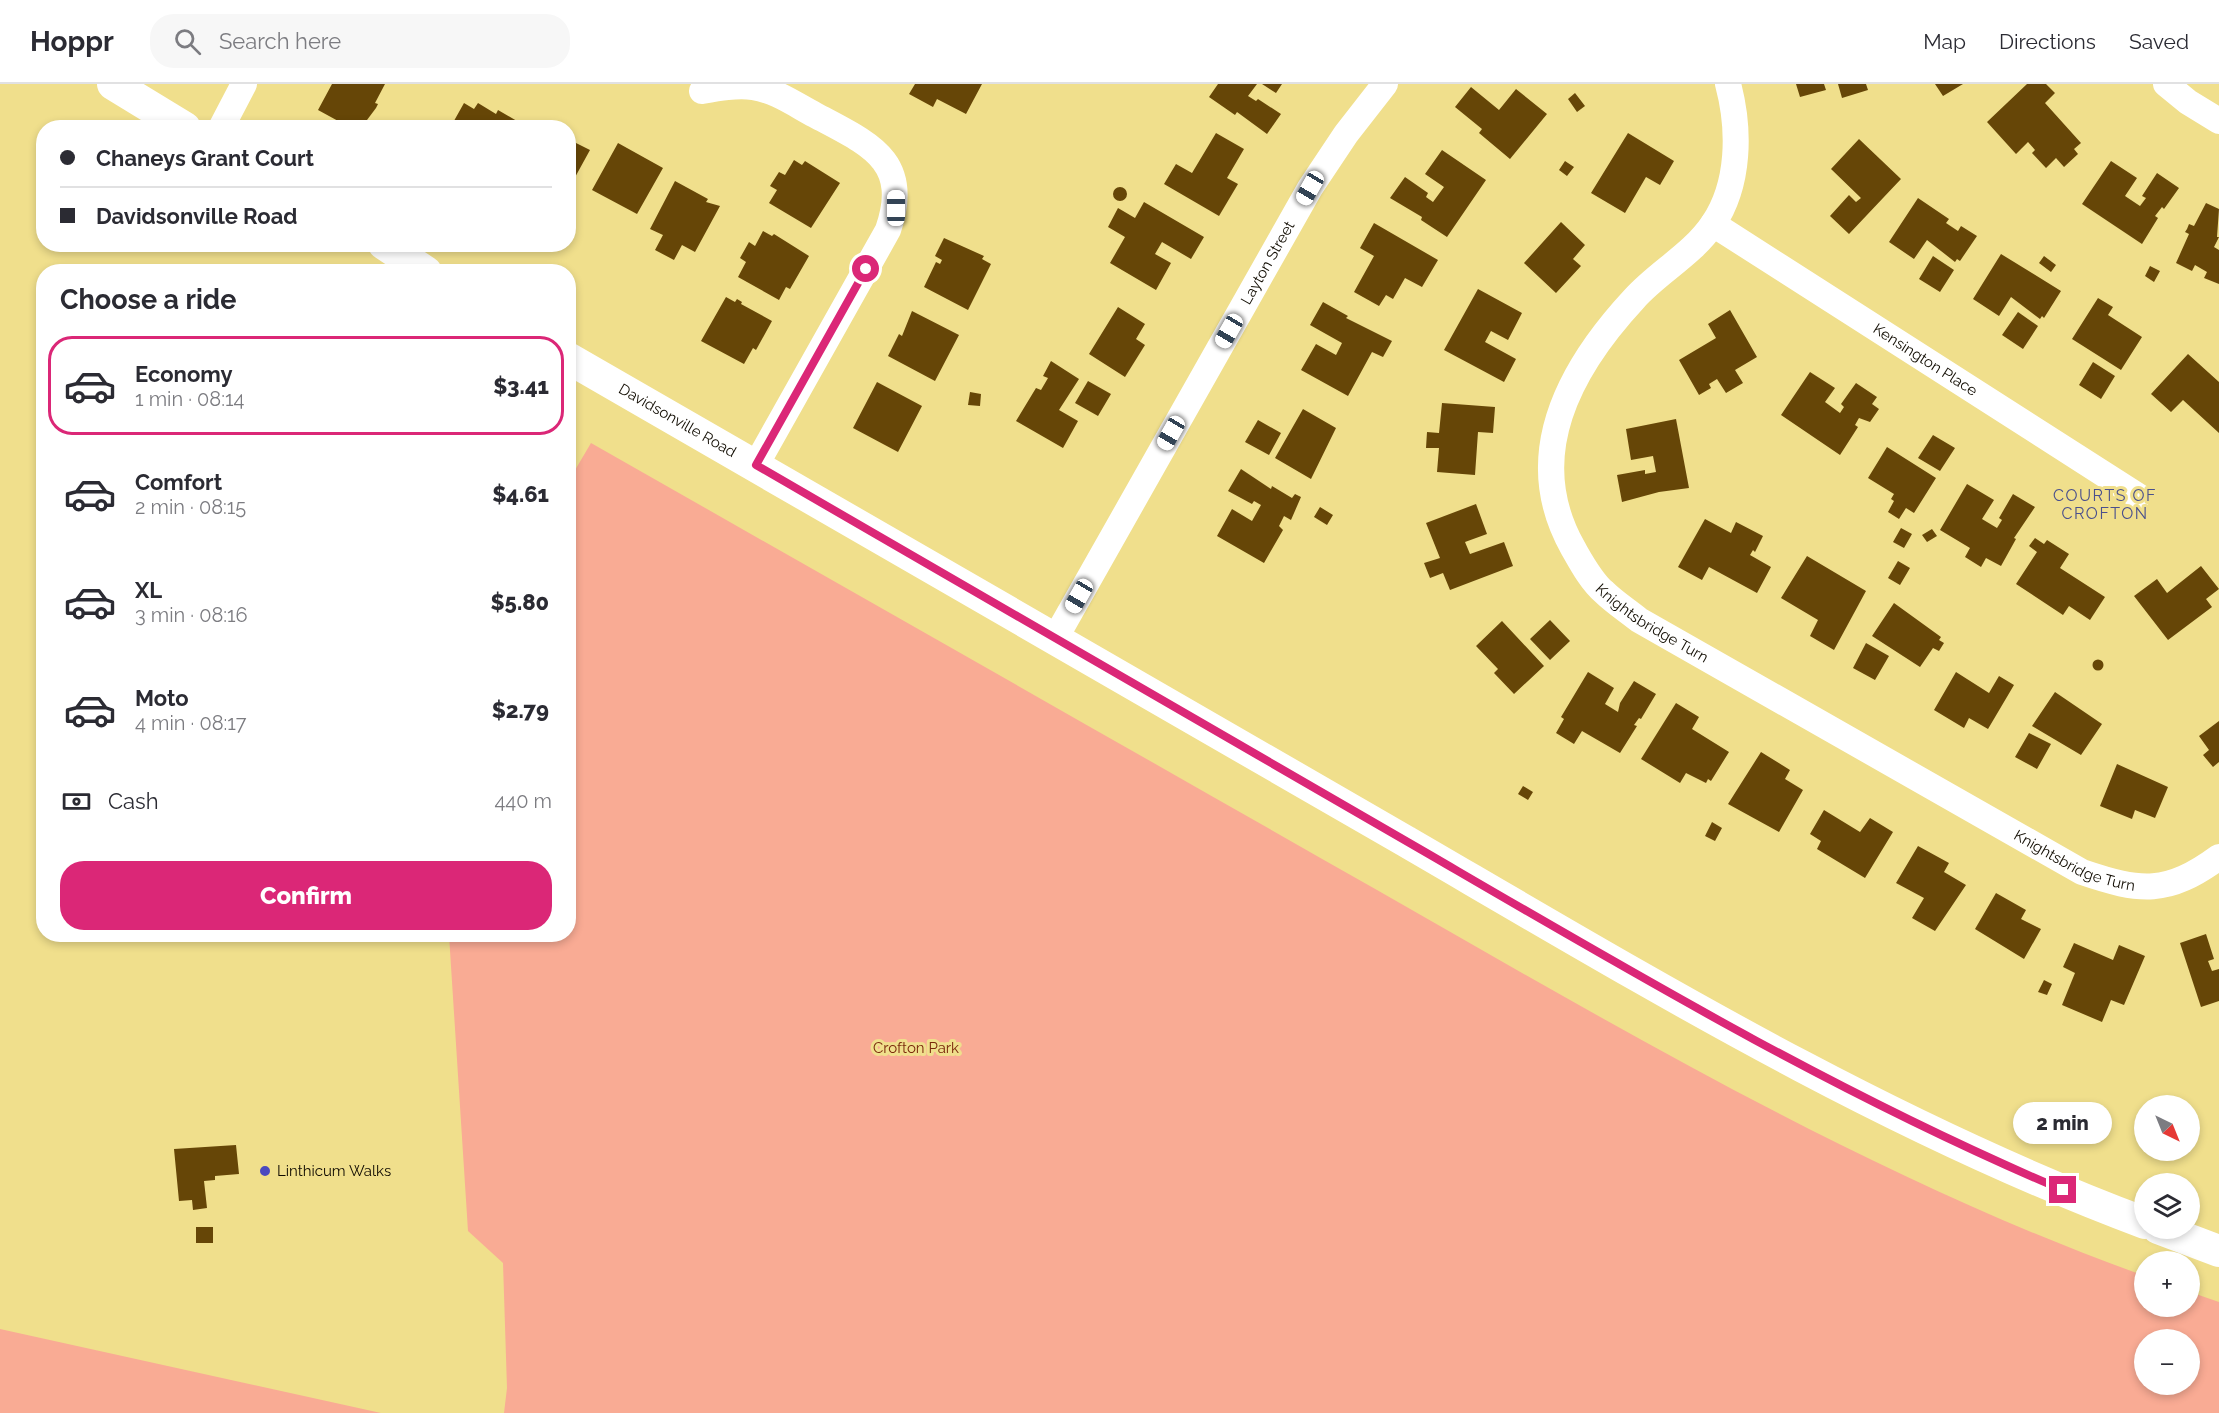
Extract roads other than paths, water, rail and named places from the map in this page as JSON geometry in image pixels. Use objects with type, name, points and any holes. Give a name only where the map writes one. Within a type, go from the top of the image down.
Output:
[{"type":"main road","points":[[113,84],[171,120]]},
{"type":"main road","points":[[396,252],[414,264]]},
{"type":"main road","name":"Davidsonville Road","points":[[576,363],[1056,637],[1655,986],[1839,1087],[1986,1158],[2134,1219]]},
{"type":"main road","points":[[2187,1239],[2219,1251]]},
{"type":"street","points":[[225,120],[244,84]]},
{"type":"street","name":"Layton Street","points":[[1056,637],[1310,188],[1346,134],[1385,84]]},
{"type":"street","name":"Knightsbridge Turn","points":[[1728,84],[1734,108],[1737,139],[1725,198],[1713,224],[1694,247],[1635,297],[1593,346],[1570,385],[1554,430],[1551,474],[1559,524],[1581,562],[1602,591],[1639,620],[2082,872],[2121,885],[2149,889],[2177,881],[2219,856]]},
{"type":"street","points":[[2166,84],[2188,102],[2219,121]]},
{"type":"street","points":[[702,91],[754,87],[778,96],[856,137],[871,148],[884,160],[892,175],[896,190],[896,208],[888,230],[756,465]]},
{"type":"street","name":"Kensington Place","points":[[1713,224],[2138,496]]},
{"type":"place","name":"Linthicum Walks","points":[[265,1171]]},
{"type":"district","name":"COURTS OF CROFTON","points":[[2105,504]]},
{"type":"park label","name":"Crofton Park","points":[[916,1048]]}]
